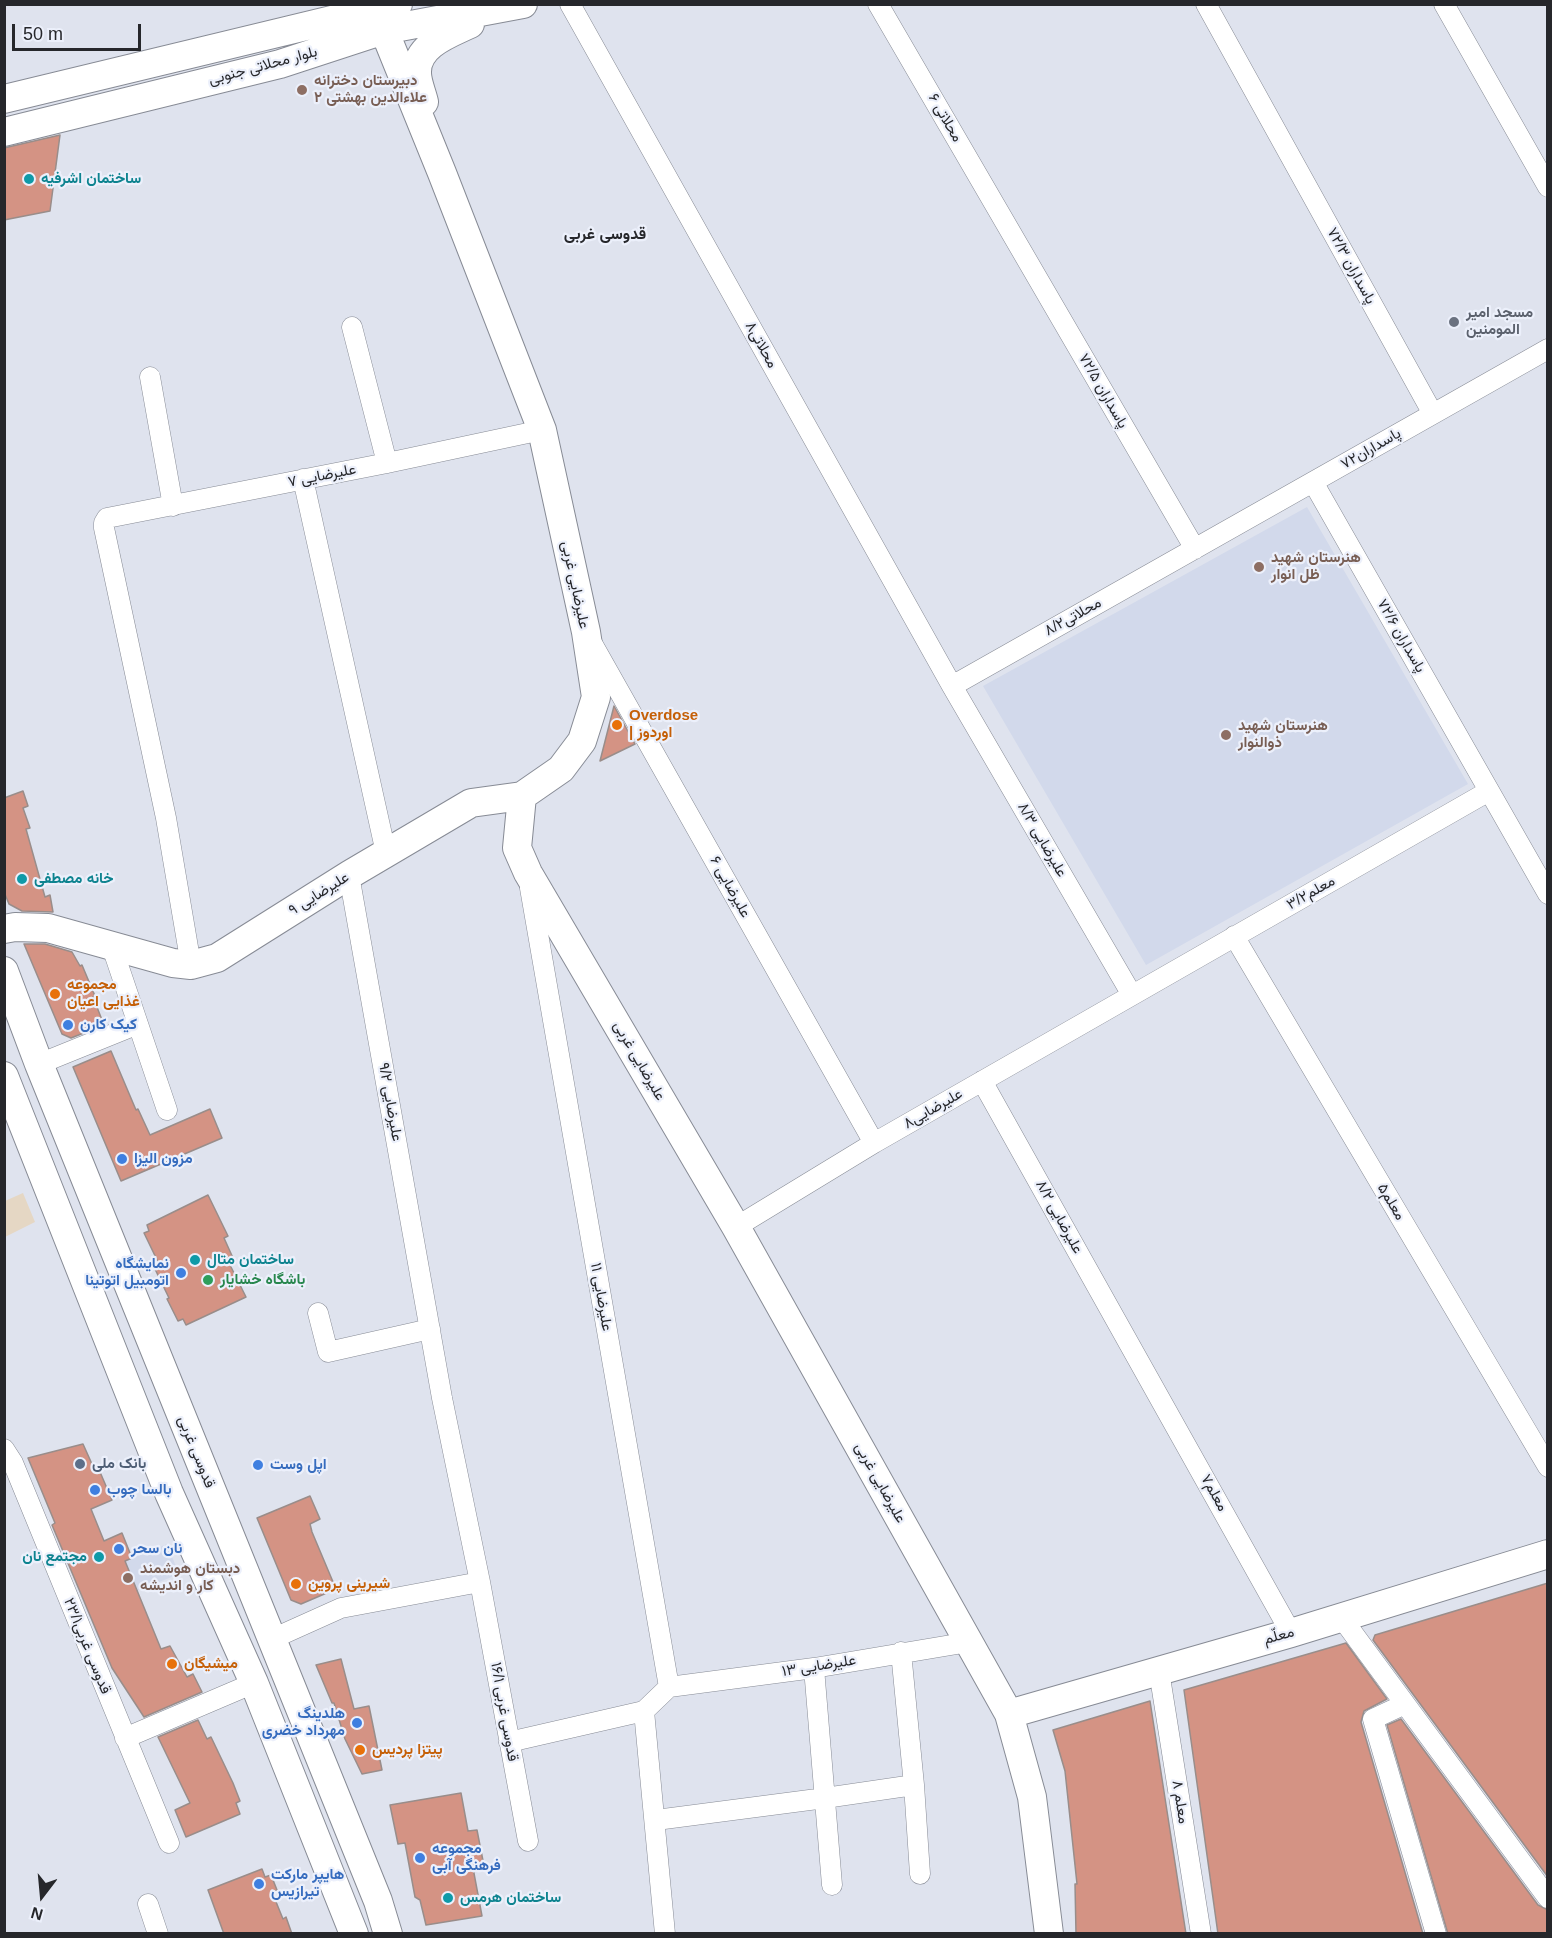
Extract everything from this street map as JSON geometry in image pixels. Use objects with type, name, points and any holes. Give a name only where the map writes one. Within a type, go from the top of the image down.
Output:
[{"type":"street","name":"بلوار محلاتی جنوبی","points":[[4,99],[274,36],[398,4]]},
{"type":"street","name":"محلاتی۸","points":[[570,4],[952,686]]},
{"type":"street","name":"۶ محلاتی","points":[[878,4],[1011,232]]},
{"type":"street","name":"۷۲/۳ پاسداران","points":[[1206,4],[1433,414]]},
{"type":"street","name":"بلوار محلاتی جنوبی","points":[[4,132],[280,64],[371,12],[510,8]]},
{"type":"street","name":"علیرضایی غربی","points":[[442,174],[417,74],[422,53],[432,44],[510,8]]},
{"type":"street","points":[[1446,9],[1548,187]]},
{"type":"street","name":"علیرضایی غربی","points":[[371,12],[442,174],[542,430],[586,632],[596,697],[582,741],[561,769],[522,796],[517,848],[528,873],[736,1227],[1009,1714],[1032,1797],[1049,1934]]},
{"type":"street","name":"۷۲/۵ پاسداران","points":[[1011,232],[1195,549]]},
{"type":"street","points":[[352,327],[387,463]]},
{"type":"street","name":"پاسداران۷۲","points":[[1195,549],[1548,349]]},
{"type":"street","points":[[150,377],[173,506]]},
{"type":"street","name":"۷ علیرضایی","points":[[191,965],[166,818],[104,523],[107,518],[542,430]]},
{"type":"street","points":[[303,479],[386,853]]},
{"type":"street","name":"۷۲/۶ پاسداران","points":[[1313,482],[1548,894]]},
{"type":"street","name":"محلاتی۸/۲","points":[[952,686],[1195,549]]},
{"type":"street","name":"۶ علیرضایی","points":[[586,632],[874,1143]]},
{"type":"street","name":"۸/۳ علیرضایی","points":[[952,686],[1132,995]]},
{"type":"street","name":"معلم۳/۲","points":[[1132,995],[1489,791]]},
{"type":"street","name":"۹ علیرضایی","points":[[4,929],[48,928],[173,963],[191,965],[217,958],[471,802],[522,796]]},
{"type":"street","name":"۱۱ علیرضایی","points":[[528,873],[669,1687]]},
{"type":"street","name":"۹/۲ علیرضایی","points":[[349,875],[430,1329],[480,1582]]},
{"type":"street","name":"معلم۵","points":[[1234,936],[1548,1467]]},
{"type":"street","points":[[112,947],[166,1110]]},
{"type":"street","name":"قدوسی غربی","points":[[4,971],[39,1064],[378,1901],[388,1934]]},
{"type":"street","name":"علیرضایی۸","points":[[736,1227],[874,1143],[1132,995]]},
{"type":"street","points":[[39,1064],[138,1024]]},
{"type":"street","points":[[4,1076],[169,1492],[254,1683],[354,1934]]},
{"type":"street","name":"علیرضایی ۸/۲","points":[[982,1081],[1136,1353]]},
{"type":"street","points":[[318,1313],[328,1352],[430,1329]]},
{"type":"street","name":"معلم۷","points":[[1136,1353],[1291,1633]]},
{"type":"street","name":"قدوسی غربی۲۳/۱","points":[[4,1449],[13,1463],[169,1843]]},
{"type":"street","name":"معلّم","points":[[1009,1714],[1291,1633],[1548,1554]]},
{"type":"street","points":[[272,1639],[341,1608],[480,1582]]},
{"type":"street","name":"۱۶/۱ قدوسی غربی","points":[[480,1582],[528,1841]]},
{"type":"street","points":[[1341,1617],[1548,1898]]},
{"type":"street","name":"۱۳ علیرضایی","points":[[669,1687],[814,1668],[969,1642]]},
{"type":"street","points":[[901,1652],[920,1874]]},
{"type":"street","points":[[814,1668],[832,1885]]},
{"type":"street","name":"۸ معلم","points":[[1159,1671],[1201,1934]]},
{"type":"street","points":[[124,1738],[254,1683]]},
{"type":"street","points":[[509,1742],[644,1711],[669,1687]]},
{"type":"street","points":[[1405,1704],[1373,1719],[1436,1934]]},
{"type":"street","points":[[644,1711],[665,1934]]},
{"type":"street","points":[[656,1820],[914,1785]]},
{"type":"street","points":[[148,1904],[158,1934]]},
{"type":"shaded area","name":"هنرستان شهید ذوالنوار","points":[[1307,507],[1468,784],[1146,965],[983,686]]},
{"type":"shaded area","points":[[23,1193],[35,1222],[5,1237],[5,1201]]},
{"type":"shaded area","name":"دبستان هوشمند کار و اندیشه","points":[[167,1544],[179,1574],[88,1611],[76,1581]]},
{"type":"building","name":"ساختمان اشرفیه","points":[[60,135],[50,211],[4,220],[4,148]]},
{"type":"building","name":"Overdose | اوردوز","points":[[614,706],[635,744],[600,761]]},
{"type":"building","points":[[23,791],[28,806],[23,808],[30,828],[26,829],[45,897],[50,895],[53,912],[22,911],[9,904],[4,892],[4,798]]},
{"type":"building","points":[[24,944],[45,944],[72,952],[80,966],[82,965],[104,1025],[71,1038],[62,1034]]},
{"type":"building","points":[[111,1051],[136,1110],[138,1109],[150,1135],[210,1109],[222,1138],[121,1181],[73,1067]]},
{"type":"building","name":"ساختمان متال","points":[[208,1195],[228,1236],[224,1238],[233,1258],[228,1261],[246,1297],[186,1325],[183,1319],[178,1321],[167,1299],[169,1298],[154,1267],[159,1264],[144,1233],[149,1231],[147,1225]]},
{"type":"building","points":[[83,1444],[96,1473],[100,1472],[112,1500],[91,1509],[104,1541],[122,1533],[132,1558],[125,1561],[161,1649],[170,1646],[187,1677],[193,1674],[202,1692],[144,1717],[112,1668],[52,1525],[55,1523],[28,1458]]},
{"type":"building","points":[[310,1496],[320,1519],[310,1524],[312,1532],[336,1589],[301,1604],[291,1600],[257,1518]]},
{"type":"building","points":[[1548,1583],[1548,1877],[1373,1640],[1375,1635]]},
{"type":"building","points":[[1346,1643],[1387,1699],[1364,1711],[1361,1722],[1423,1934],[1218,1934],[1184,1690]]},
{"type":"building","points":[[341,1659],[354,1709],[369,1706],[382,1770],[362,1774],[345,1739],[334,1703],[332,1703],[316,1665]]},
{"type":"building","points":[[1150,1701],[1186,1934],[1076,1934],[1075,1884],[1077,1884],[1065,1771],[1053,1730]]},
{"type":"building","points":[[1401,1719],[1538,1905],[1548,1910],[1548,1934],[1448,1934],[1387,1725]]},
{"type":"building","points":[[198,1720],[207,1739],[211,1737],[233,1783],[240,1801],[236,1803],[240,1814],[186,1837],[175,1810],[190,1803],[158,1737]]},
{"type":"building","points":[[461,1793],[468,1831],[477,1830],[484,1866],[473,1868],[482,1916],[426,1925],[420,1900],[415,1897],[405,1843],[398,1844],[390,1805]]},
{"type":"building","points":[[262,1869],[265,1877],[271,1875],[277,1890],[272,1892],[283,1919],[286,1917],[292,1934],[224,1934],[208,1890]]},
{"type":"place","name":"دبیرستان دخترانه علاءالدین بهشتی ۲","points":[[302,90]]},
{"type":"place","name":"ساختمان اشرفیه","points":[[29,179]]},
{"type":"place","name":"مسجد امیر المومنین","points":[[1454,322]]},
{"type":"place","name":"هنرستان شهید ظل انوار","points":[[1259,567]]},
{"type":"place","name":"Overdose | اوردوز","points":[[617,725]]},
{"type":"place","name":"هنرستان شهید ذوالنوار","points":[[1226,735]]},
{"type":"place","name":"خانه مصطفی","points":[[22,879]]},
{"type":"place","name":"مجموعه غذایی اعیان","points":[[55,994]]},
{"type":"place","name":"کیک کارن","points":[[68,1025]]},
{"type":"place","name":"مزون الیزا","points":[[122,1159]]},
{"type":"place","name":"ساختمان متال","points":[[195,1260]]},
{"type":"place","name":"نمایشگاه اتومبیل اتوتینا","points":[[181,1273]]},
{"type":"place","name":"باشگاه خشایار","points":[[208,1280]]},
{"type":"place","name":"بانک ملی","points":[[80,1464]]},
{"type":"place","name":"اپل وست","points":[[258,1465]]},
{"type":"place","name":"بالسا چوب","points":[[95,1490]]},
{"type":"place","name":"نان سحر","points":[[119,1549]]},
{"type":"place","name":"مجتمع نان","points":[[99,1557]]},
{"type":"place","name":"دبستان هوشمند کار و اندیشه","points":[[128,1578]]},
{"type":"place","name":"شیرینی پروین","points":[[296,1584]]},
{"type":"place","name":"میشیگان","points":[[172,1664]]},
{"type":"place","name":"هلدینگ مهرداد خضری","points":[[357,1723]]},
{"type":"place","name":"پیتزا پردیس","points":[[360,1750]]},
{"type":"place","name":"مجموعه فرهنگی آبی","points":[[420,1858]]},
{"type":"place","name":"هایپر مارکت تیرازیس","points":[[259,1884]]},
{"type":"place","name":"ساختمان هرمس","points":[[448,1898]]},
{"type":"district","name":"قدوسی غربی","points":[[605,235]]}]
